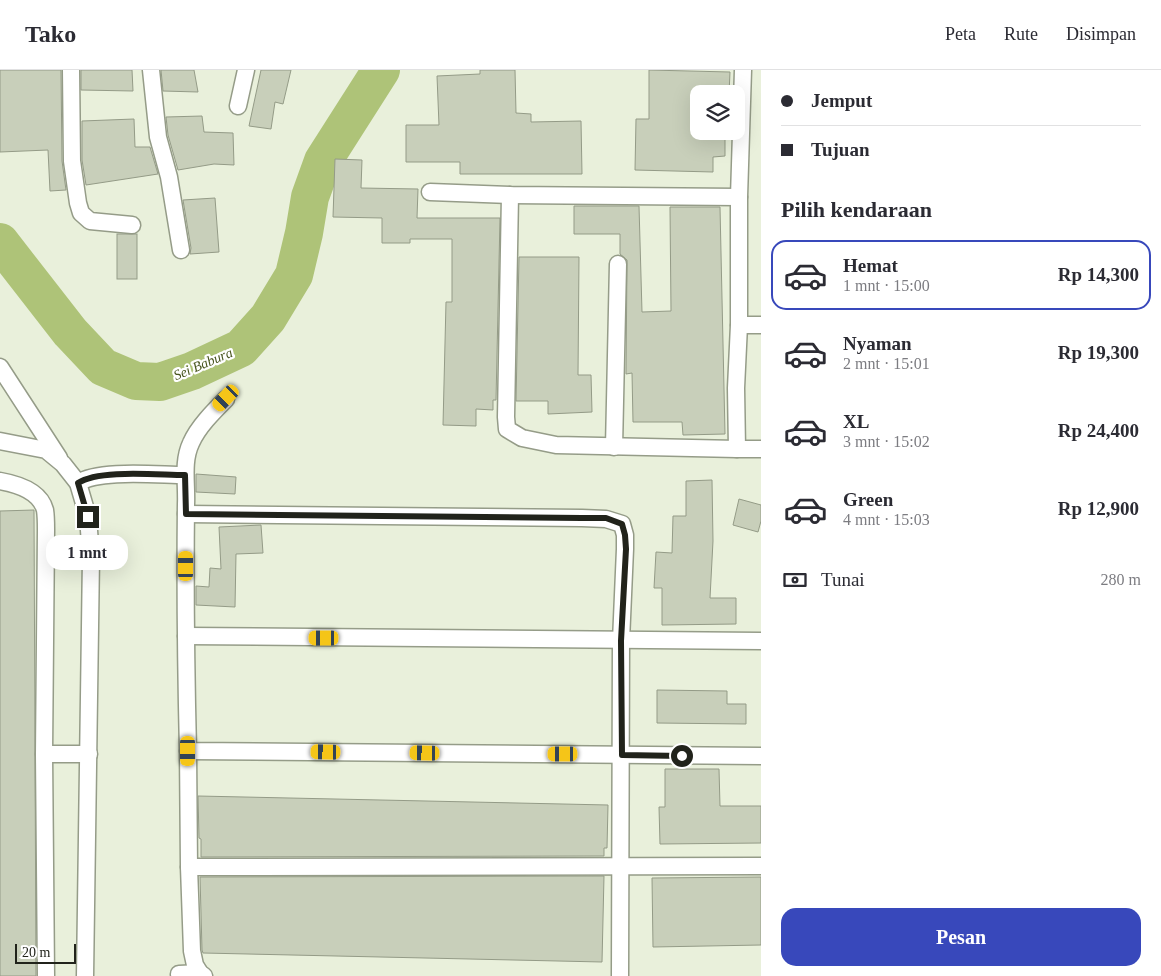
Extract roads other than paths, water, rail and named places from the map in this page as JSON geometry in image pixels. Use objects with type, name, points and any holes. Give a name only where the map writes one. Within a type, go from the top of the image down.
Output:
[{"type":"street","points":[[71,70],[72,161],[80,213],[90,221],[132,225]]},
{"type":"street","points":[[151,70],[158,137],[169,177],[181,250]]},
{"type":"street","points":[[238,106],[246,70]]},
{"type":"street","points":[[737,449],[739,198],[743,70]]},
{"type":"street","points":[[430,192],[739,198]]},
{"type":"street","points":[[510,195],[506,416],[508,429],[522,438],[556,445],[761,448]]},
{"type":"street","points":[[614,447],[618,264]]},
{"type":"street","points":[[739,325],[761,325]]},
{"type":"street","points":[[0,367],[63,464],[78,483],[88,517],[91,557],[85,976]]},
{"type":"street","points":[[202,974],[195,965],[192,951],[189,867],[185,475],[190,444],[211,414],[226,398]]},
{"type":"street","points":[[0,441],[46,450],[63,464]]},
{"type":"street","points":[[78,483],[92,477],[105,475],[185,475]]},
{"type":"street","points":[[0,480],[22,486],[35,495],[45,510],[44,754],[46,976]]},
{"type":"street","points":[[186,514],[606,518],[622,524],[625,535],[621,641],[622,865],[620,976]]},
{"type":"street","points":[[186,636],[761,641]]},
{"type":"street","points":[[188,751],[761,756]]},
{"type":"street","points":[[44,754],[89,754]]},
{"type":"street","points":[[189,867],[761,866]]},
{"type":"street","points":[[179,974],[202,974]]},
{"type":"waterway","name":"Sei Babura","points":[[0,242],[70,332],[103,367],[136,381],[160,382],[192,371],[241,348],[268,318],[294,275],[310,197],[323,161],[381,70]]}]
